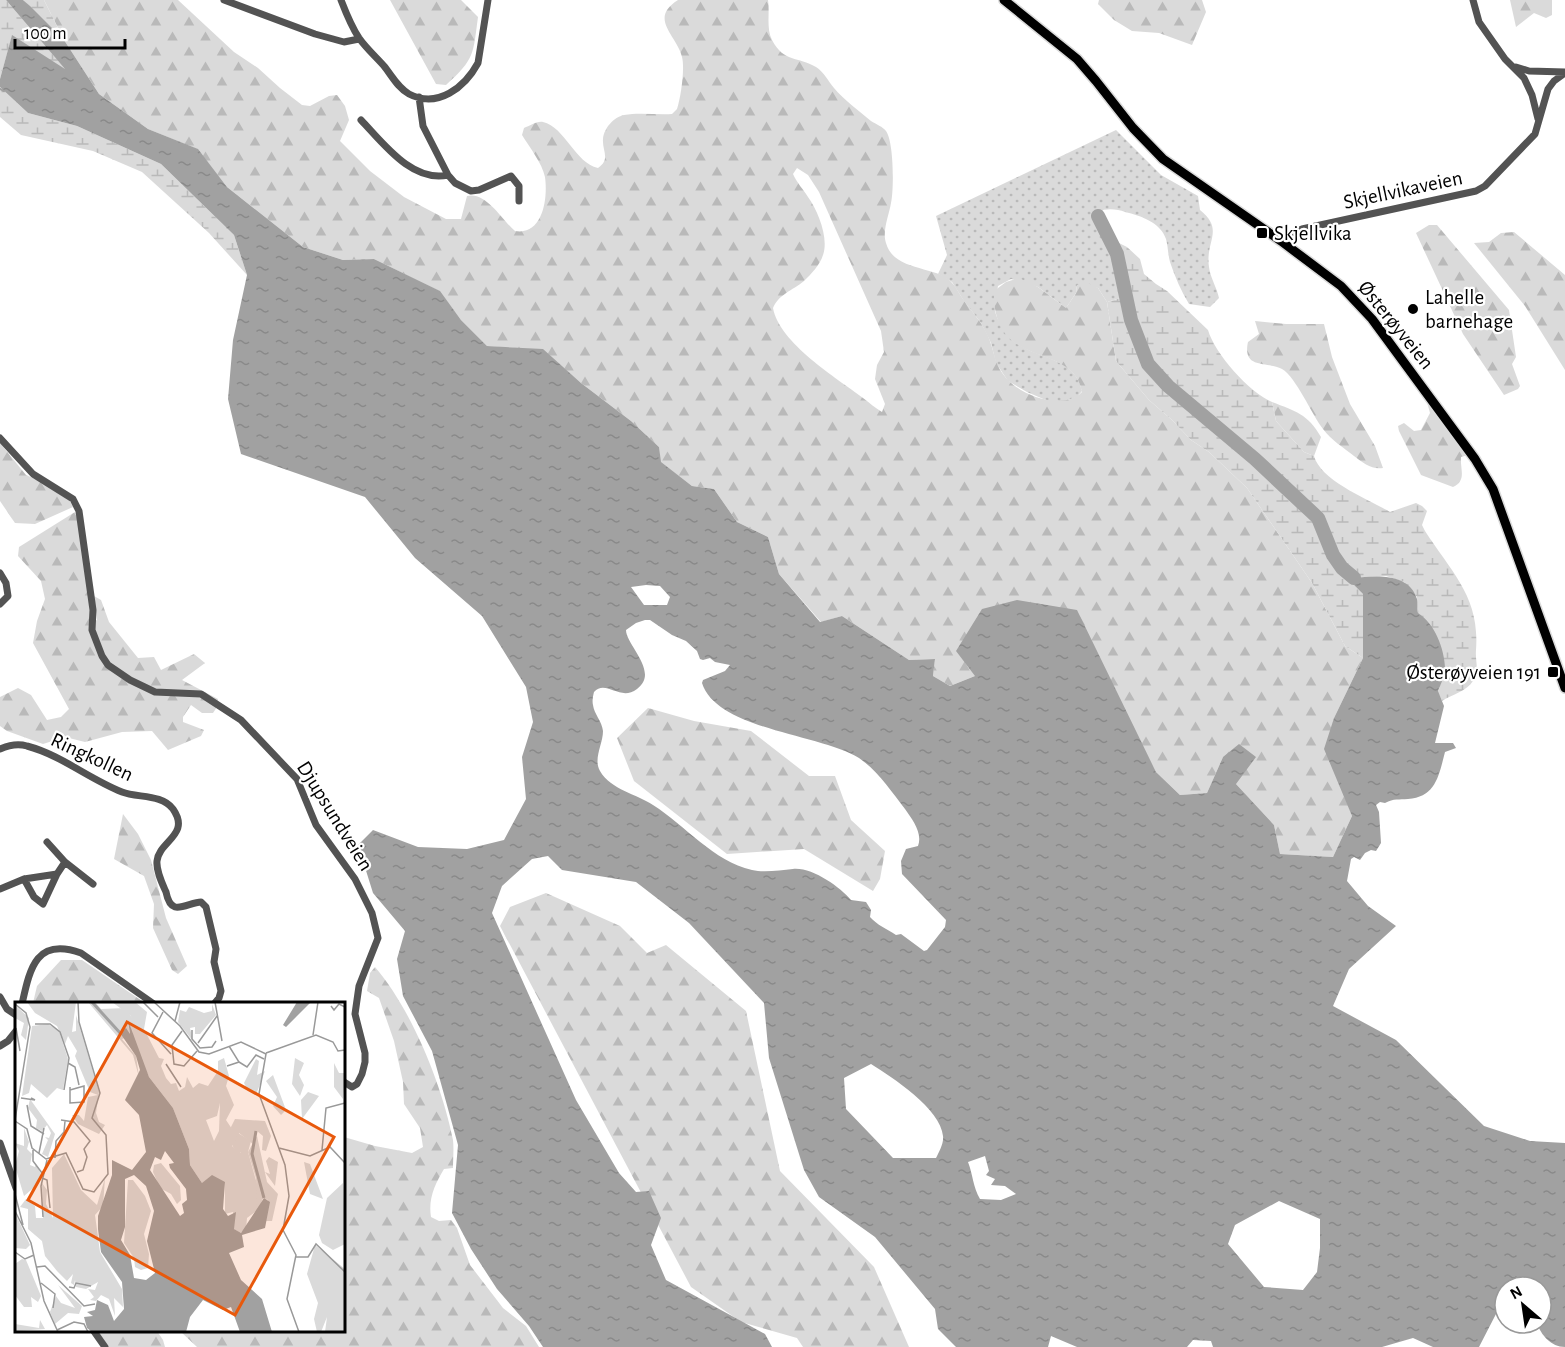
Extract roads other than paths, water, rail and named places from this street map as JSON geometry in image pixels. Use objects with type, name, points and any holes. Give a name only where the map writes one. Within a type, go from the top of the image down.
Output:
[{"type":"main road","name":"Østerøyveien","points":[[1004,0],[1077,60],[1132,128],[1163,159],[1281,241],[1341,286],[1363,309],[1484,473],[1500,503],[1565,688]]},
{"type":"street","points":[[224,0],[315,34],[344,42],[359,39]]},
{"type":"street","points":[[340,0],[359,39],[399,86],[419,98],[445,96],[466,82],[477,63],[488,0]]},
{"type":"street","points":[[1473,0],[1479,22],[1528,86],[1538,120]]},
{"type":"street","name":"Skjellvikaveien","points":[[1514,66],[1525,70],[1565,72]]},
{"type":"street","name":"Skjellvikaveien","points":[[1281,241],[1287,235],[1302,229],[1476,191],[1493,179],[1535,134],[1548,89],[1565,72]]},
{"type":"street","points":[[419,98],[423,126],[454,183],[471,191],[479,190],[511,176],[519,186],[519,201]]},
{"type":"street","points":[[361,120],[400,161],[435,178],[448,175]]},
{"type":"street","name":"Djupsundveien","points":[[0,438],[33,474],[73,499],[79,511],[93,610],[92,630],[108,665],[130,680],[155,692],[201,694],[241,720],[297,779],[316,825],[355,879],[372,913],[378,938],[359,986],[356,1002],[355,1014],[365,1053],[365,1062],[357,1084],[352,1088],[345,1083]]},
{"type":"street","points":[[0,573],[6,583],[8,596],[0,604]]},
{"type":"street","name":"Ringkollen","points":[[0,749],[17,744],[33,748],[122,792],[163,801],[171,807],[178,821],[177,829],[176,834],[159,854],[157,861],[159,874],[173,907],[201,902],[206,907],[216,949],[214,963],[221,991],[216,1002]]},
{"type":"street","points":[[47,842],[65,862],[93,884]]},
{"type":"street","points":[[24,879],[34,897],[43,904],[65,862]]},
{"type":"street","points":[[0,889],[24,879],[57,874]]},
{"type":"street","points":[[22,1002],[33,964],[47,952],[68,948],[81,953],[151,1002]]},
{"type":"street","points":[[0,997],[7,1009],[15,1014]]},
{"type":"street","points":[[0,1046],[8,1041],[15,1031]]},
{"type":"street","points":[[0,1143],[14,1172]]},
{"type":"street","points":[[94,1332],[105,1347]]},
{"type":"water","points":[[6,0],[23,0],[64,40],[99,94],[148,129],[198,149],[227,187],[303,247],[343,260],[374,259],[440,291],[461,320],[487,346],[543,349],[659,447],[661,462],[692,486],[714,489],[737,522],[768,537],[779,574],[820,622],[842,616],[909,660],[935,659],[933,676],[950,686],[975,676],[956,651],[982,609],[1017,600],[1077,610],[1156,772],[1180,795],[1207,793],[1223,757],[1239,744],[1256,757],[1236,784],[1274,825],[1280,854],[1333,857],[1352,816],[1324,749],[1334,718],[1363,658],[1363,594],[1353,584],[1354,578],[1390,578],[1407,584],[1417,599],[1418,613],[1429,623],[1438,637],[1444,660],[1444,674],[1438,691],[1444,706],[1435,743],[1453,743],[1456,748],[1445,752],[1435,783],[1425,794],[1408,799],[1380,802],[1376,805],[1379,812],[1381,843],[1376,851],[1371,850],[1365,853],[1360,860],[1354,857],[1351,859],[1347,881],[1368,906],[1396,926],[1349,969],[1333,1006],[1396,1040],[1484,1126],[1530,1141],[1565,1143],[1565,1347],[1551,1343],[1543,1335],[1553,1335],[1553,1275],[1493,1275],[1493,1320],[1479,1347],[1433,1347],[1413,1338],[1382,1347],[1213,1347],[1211,1341],[1193,1340],[1187,1347],[1077,1347],[1051,1336],[1048,1347],[956,1347],[938,1329],[935,1309],[875,1237],[819,1197],[804,1170],[769,1058],[764,1003],[689,923],[636,882],[562,870],[548,856],[532,859],[502,886],[492,913],[576,1100],[619,1173],[636,1192],[649,1191],[661,1218],[651,1245],[666,1280],[765,1334],[772,1347],[543,1347],[529,1326],[497,1289],[471,1249],[452,1213],[458,1145],[432,1051],[403,996],[397,959],[405,931],[373,893],[358,845],[373,830],[418,847],[467,849],[504,840],[526,799],[522,757],[533,722],[526,687],[482,616],[415,558],[365,497],[241,454],[228,399],[233,340],[247,275],[234,235],[161,164],[77,126],[28,113],[0,87],[12,35],[65,69]],"holes":[[[660,586],[670,597],[667,605],[644,605],[631,587]],[[645,620],[650,620],[672,635],[686,641],[697,651],[700,659],[710,658],[715,662],[730,665],[725,671],[703,680],[702,683],[711,699],[727,711],[748,721],[842,750],[859,758],[878,775],[905,809],[918,831],[918,846],[906,849],[901,861],[902,874],[946,920],[945,927],[927,950],[924,951],[901,934],[896,935],[879,925],[870,917],[871,910],[866,902],[851,900],[833,884],[809,871],[800,869],[757,871],[725,859],[665,813],[647,801],[617,787],[605,777],[598,766],[603,731],[594,708],[593,695],[594,692],[603,688],[625,693],[631,692],[643,682],[644,667],[626,630]],[[871,1064],[914,1095],[934,1115],[943,1136],[943,1142],[936,1158],[893,1158],[846,1109],[844,1078]],[[985,1156],[989,1171],[986,1175],[995,1179],[991,1185],[1005,1186],[1016,1194],[1001,1200],[980,1199],[968,1162]],[[1279,1201],[1320,1219],[1317,1272],[1303,1290],[1264,1287],[1228,1244],[1235,1225]]]},
{"type":"waterway","points":[[0,89],[4,91]]},
{"type":"waterway","points":[[1098,216],[1117,254],[1131,320],[1148,364],[1168,386],[1255,459],[1318,518],[1333,555],[1342,568],[1354,578]]},
{"type":"place","name":"Skjellvika","points":[[1262,233]]},
{"type":"place","name":"Lahelle barnehage","points":[[1413,309]]},
{"type":"place","name":"Østerøyveien 191","points":[[1553,672]]}]
